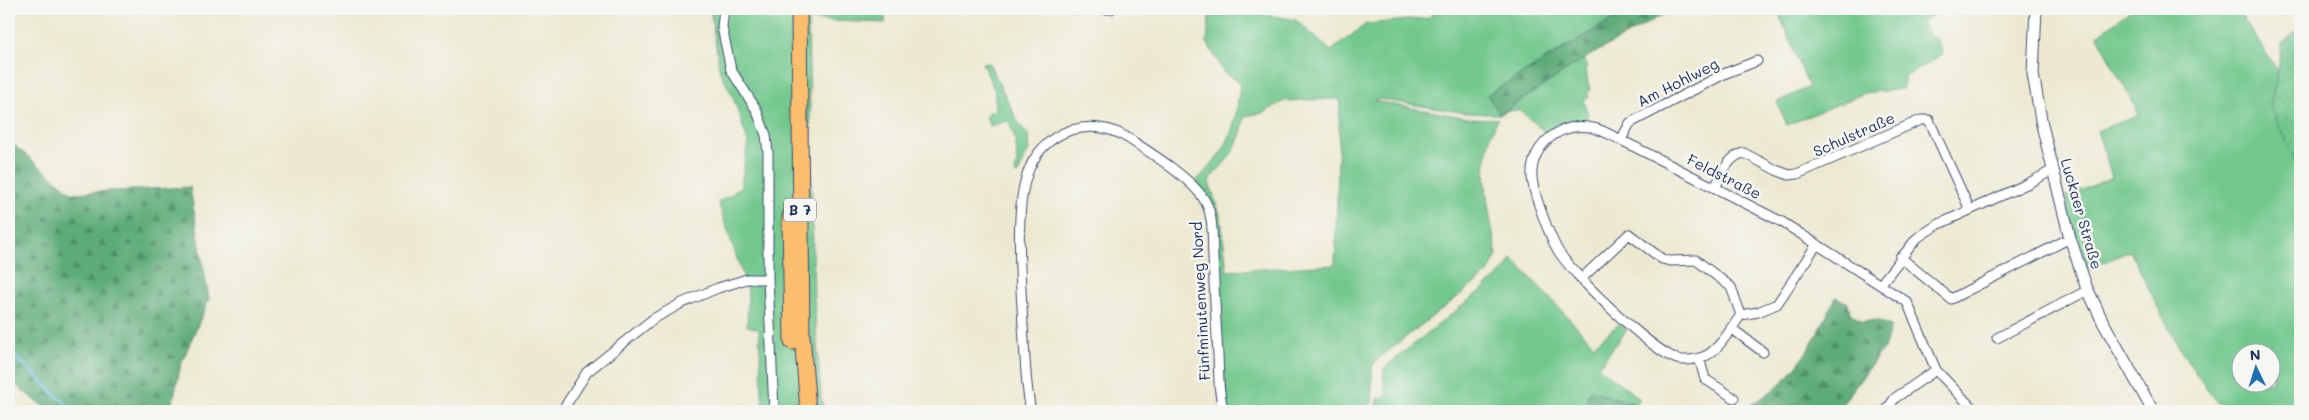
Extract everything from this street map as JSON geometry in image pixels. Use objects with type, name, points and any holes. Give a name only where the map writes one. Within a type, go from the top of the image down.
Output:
[{"type":"highway","name":"B 7","points":[[789,9],[791,321],[797,411]]},
{"type":"highway","name":"B 7","points":[[800,9],[802,334],[808,411]]},
{"type":"street","points":[[724,9],[722,27],[731,70],[756,109],[766,135],[768,153],[768,279],[774,411]]},
{"type":"street","points":[[1074,9],[1110,9]]},
{"type":"street","name":"Luckaer Straße","points":[[2036,9],[2033,74],[2053,170],[2070,238],[2088,290],[2103,322],[2153,411]]},
{"type":"street","name":"Am Hohlweg","points":[[1621,140],[1630,123],[1726,73],[1757,61]]},
{"type":"street","name":"Schulstraße","points":[[1715,188],[1732,158],[1738,154],[1744,153],[1789,175],[1797,174],[1925,120],[1929,120],[1938,136],[1970,210]]},
{"type":"street","name":"Feldstraße","points":[[1582,278],[1568,265],[1557,249],[1534,190],[1532,177],[1533,163],[1537,151],[1546,139],[1568,128],[1579,126],[1594,128],[1621,140],[1782,222],[1907,302],[1936,370]]},
{"type":"street","name":"Fünfminutenweg Nord","points":[[1031,411],[1025,358],[1020,279],[1021,216],[1025,184],[1030,168],[1044,146],[1066,132],[1089,127],[1106,129],[1133,142],[1188,181],[1198,190],[1206,202],[1212,228],[1220,388],[1224,411]]},
{"type":"street","points":[[1880,285],[1900,257],[1917,238],[1937,225],[2053,170]]},
{"type":"street","points":[[1740,315],[1731,287],[1696,260],[1670,261],[1662,259],[1628,234],[1582,278],[1618,315],[1667,354],[1678,359],[1699,358],[1713,350],[1740,315],[1758,312],[1777,304],[1816,244]]},
{"type":"street","points":[[1900,257],[1951,298],[2070,238]]},
{"type":"street","points":[[562,411],[588,372],[653,319],[682,303],[718,288],[747,279],[768,279]]},
{"type":"street","points":[[1997,338],[2088,290]]},
{"type":"street","points":[[1731,328],[1763,352]]},
{"type":"street","points":[[1699,358],[1705,378],[1734,398]]},
{"type":"street","points":[[1886,411],[1895,398],[1936,370],[1976,411]]},
{"type":"green space","points":[[708,9],[886,9],[885,23],[808,20],[814,302],[821,397],[824,411],[763,411],[759,329],[747,326],[748,291],[718,202],[730,196],[741,185],[748,142],[733,97],[720,72],[711,14]]},
{"type":"green space","points":[[1437,9],[1615,9],[1622,13],[1487,95],[1501,114],[1466,113],[1378,99],[1374,101],[1467,118],[1498,119],[1491,135],[1485,169],[1488,203],[1497,255],[1488,273],[1379,358],[1372,366],[1372,403],[1348,411],[1228,411],[1209,203],[1196,181],[1217,158],[1229,137],[1236,114],[1240,83],[1224,73],[1207,42],[1209,16],[1262,14],[1296,20],[1331,51],[1366,24],[1428,18]],"holes":[[[1340,99],[1335,265],[1227,271],[1221,218],[1209,182],[1235,148],[1245,116],[1263,113],[1284,101]]]},
{"type":"green space","points":[[1615,9],[1673,9],[1584,59],[1500,114],[1487,95],[1621,15],[1622,12]]},
{"type":"green space","points":[[1777,9],[1946,9],[1922,21],[1930,38],[1936,37],[1943,54],[1905,77],[1902,89],[1865,93],[1787,125],[1777,102],[1809,87]]},
{"type":"green space","points":[[2132,9],[2237,9],[2278,71],[2273,92],[2300,176],[2300,411],[2226,411],[2197,375],[2172,335],[2130,251],[2085,270],[2080,258],[2065,197],[2112,177],[2097,131],[2139,114],[2097,36]]},
{"type":"green space","points":[[2295,32],[2300,32],[2300,176],[2298,167],[2270,106],[2278,71],[2281,45]]},
{"type":"green space","points":[[1584,59],[1587,66],[1585,71],[1590,90],[1587,91],[1589,97],[1584,100],[1588,116],[1584,121],[1568,123],[1548,135],[1521,111],[1509,110],[1503,113]]},
{"type":"green space","points":[[982,63],[989,63],[1018,122],[1028,135],[1029,150],[1018,175],[1015,174],[1016,147],[1009,121],[990,126],[986,117],[989,112],[995,112],[995,91]]},
{"type":"green space","points":[[9,141],[72,193],[190,187],[209,299],[181,364],[171,411],[49,411],[9,380]]},
{"type":"green space","points":[[1512,258],[1594,345],[1619,324],[1627,330],[1598,367],[1640,399],[1636,404],[1590,390],[1589,411],[1362,411],[1377,407],[1378,399],[1387,396],[1383,378],[1384,368],[1488,285],[1506,269]]},
{"type":"green space","points":[[1836,297],[1848,303],[1850,313],[1862,322],[1876,320],[1891,326],[1885,346],[1844,402],[1833,411],[1741,411],[1762,398],[1791,373],[1813,342]]},
{"type":"green space","points":[[1590,390],[1654,411],[1589,411],[1587,395]]},
{"type":"waterway","points":[[9,350],[73,411]]}]
